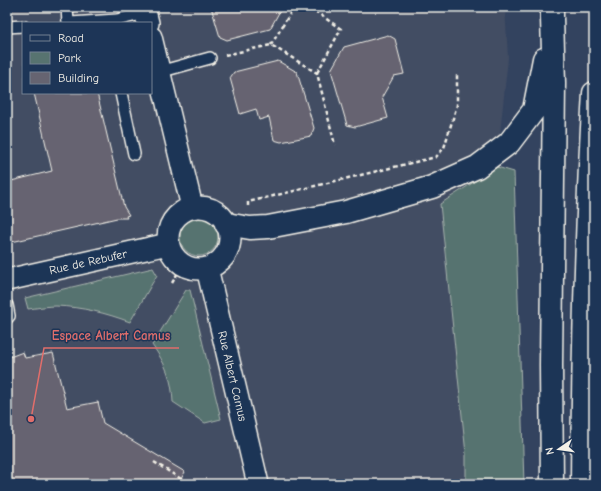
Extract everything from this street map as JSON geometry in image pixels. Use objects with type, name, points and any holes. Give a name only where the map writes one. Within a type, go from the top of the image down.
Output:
[{"type":"highway","points":[[226,224],[250,228],[268,227],[346,212],[432,187],[477,168],[509,144],[534,110],[552,13]]},
{"type":"highway","points":[[552,13],[554,83],[551,365],[552,484]]},
{"type":"highway","points":[[582,484],[583,361],[590,161],[594,93]]},
{"type":"street","points":[[154,54],[192,207]]},
{"type":"street","points":[[192,207],[202,207],[212,210],[220,215],[226,224],[229,232],[227,250],[222,258],[215,264],[207,268],[190,268],[176,259],[171,252],[168,244],[170,225],[183,211],[192,207]]},
{"type":"street","name":"Rue de Rebufer","points":[[7,280],[168,244]]},
{"type":"street","name":"Rue Albert Camus","points":[[207,268],[258,484]]},
{"type":"lane","points":[[67,7],[69,22]]},
{"type":"lane","points":[[85,22],[117,20],[146,14]]},
{"type":"lane","points":[[7,27],[22,26]]},
{"type":"lane","points":[[154,54],[210,58]]},
{"type":"lane","points":[[121,94],[134,154]]},
{"type":"lane","points":[[7,305],[9,316],[7,318]]},
{"type":"path","points":[[271,45],[294,7]]},
{"type":"path","points":[[309,7],[341,29],[317,73],[335,145]]},
{"type":"path","points":[[210,58],[271,45],[317,73]]},
{"type":"path","points":[[250,228],[248,202],[436,156],[444,148],[457,105],[457,74]]},
{"type":"path","points":[[172,283],[183,264]]},
{"type":"path","points":[[154,462],[181,479],[184,484]]},
{"type":"shaded area","points":[[7,7],[505,7],[508,58],[466,454],[466,484],[7,484]]},
{"type":"green space","points":[[497,167],[514,172],[524,484],[466,484],[466,454],[440,204]]},
{"type":"green space","points":[[199,218],[209,221],[215,227],[218,237],[215,247],[209,253],[199,256],[189,253],[183,247],[180,237],[183,227],[189,221]]},
{"type":"green space","points":[[153,268],[157,275],[130,322],[85,309],[53,306],[28,309],[25,298]]},
{"type":"green space","points":[[186,290],[190,290],[221,419],[205,423],[173,402],[170,379],[165,365],[152,345]]},
{"type":"building","points":[[211,7],[282,7],[270,29],[227,40],[220,37]]},
{"type":"building","points":[[388,35],[395,39],[404,74],[394,76],[382,97],[388,118],[355,127],[347,125],[331,70],[344,47]]},
{"type":"building","points":[[278,61],[297,72],[314,128],[311,136],[281,142],[274,140],[269,117],[259,120],[256,109],[240,114],[230,78],[234,72]]},
{"type":"building","points":[[34,94],[97,94],[124,207],[129,215],[126,216],[127,218],[117,218],[7,243],[7,182],[52,171]]},
{"type":"building","points":[[23,352],[25,358],[53,353],[67,408],[98,402],[103,423],[185,472],[178,484],[7,484],[7,358]]},
{"type":"place","name":"Espace Albert Camus","points":[[31,419]]}]
